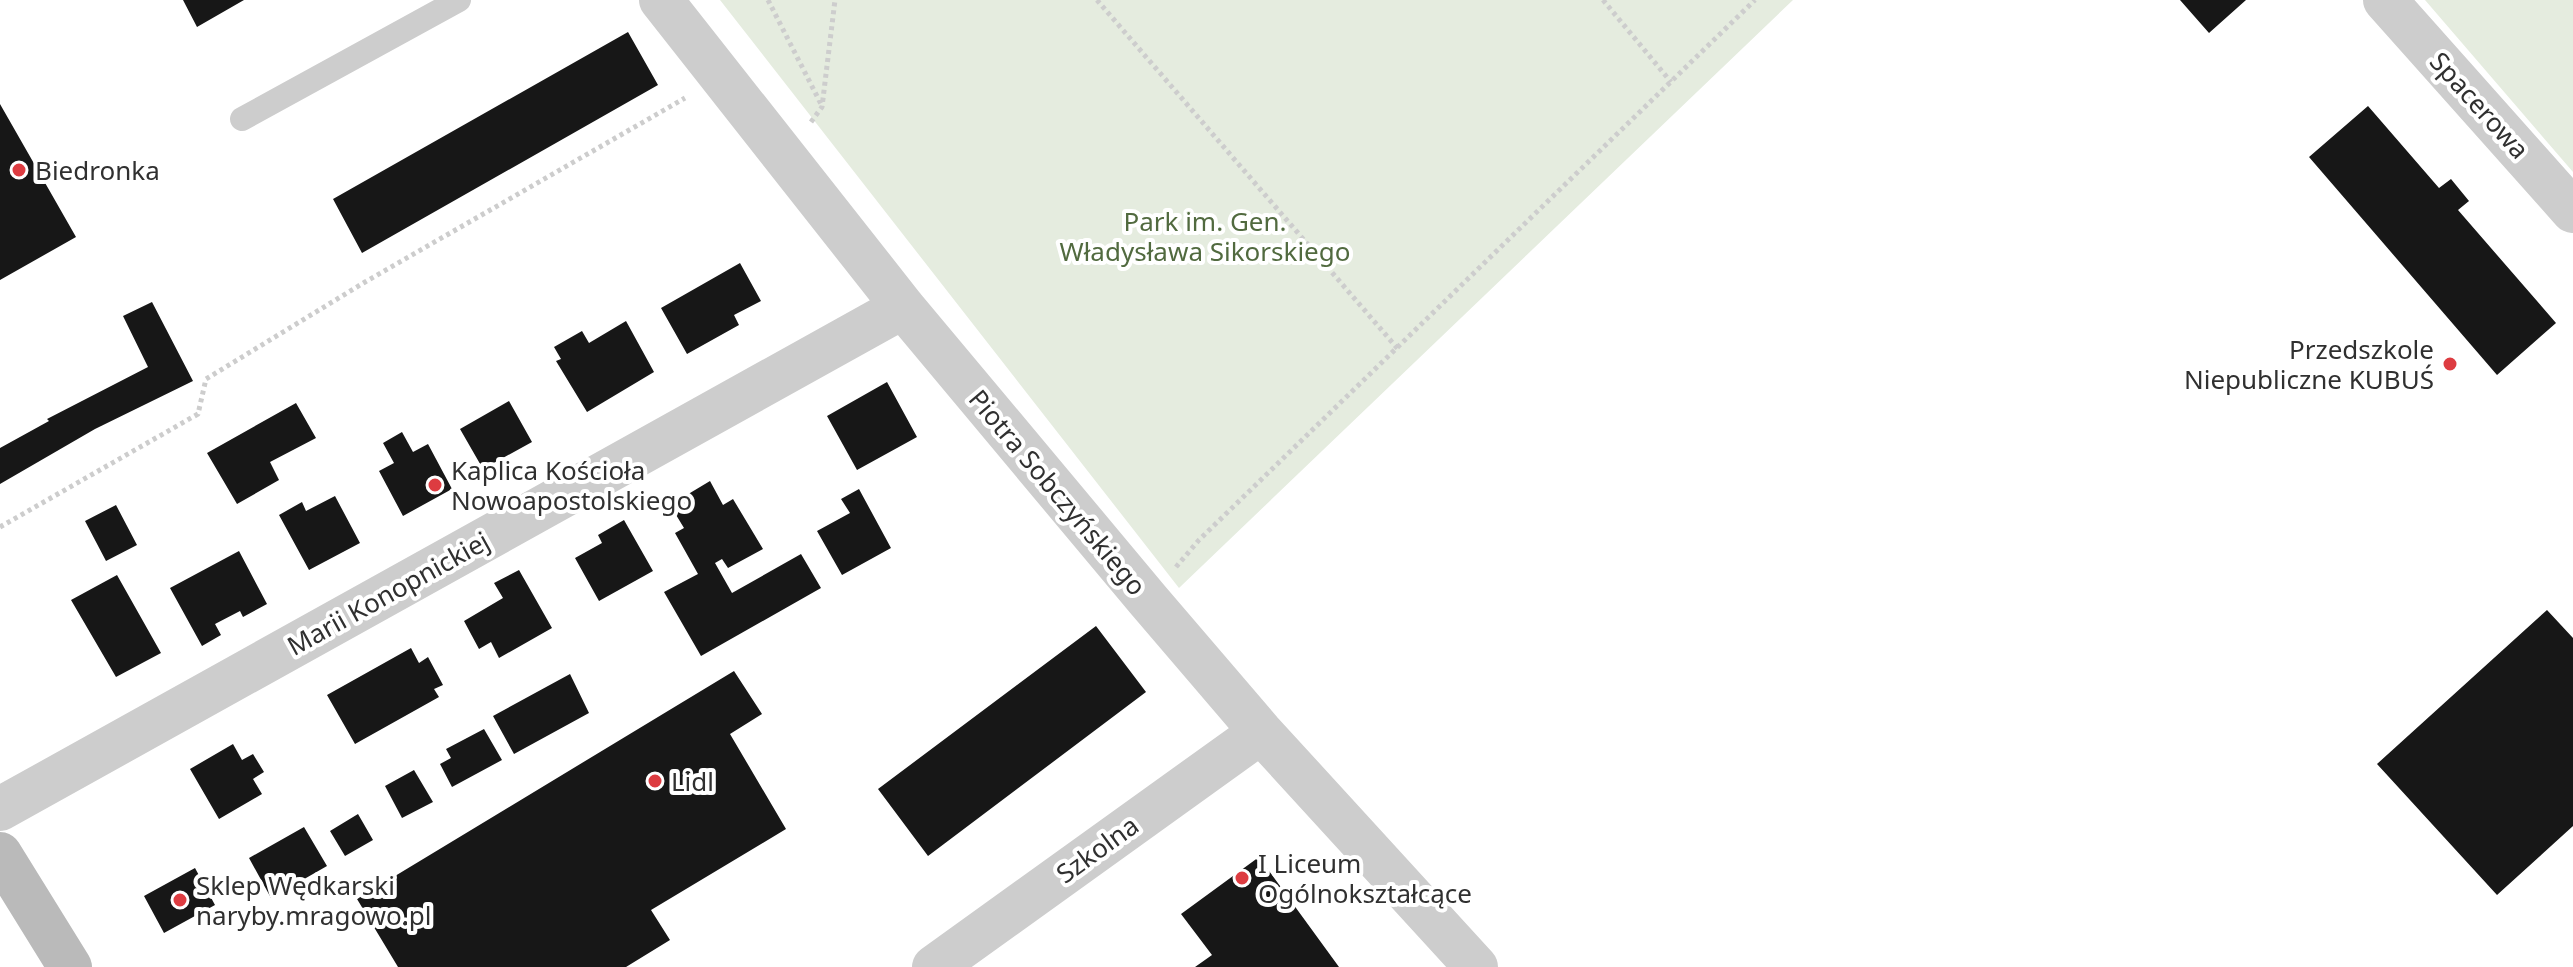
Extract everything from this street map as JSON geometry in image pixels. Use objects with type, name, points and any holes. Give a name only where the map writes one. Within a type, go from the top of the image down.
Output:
[{"type":"street","name":"Piotra Sobczyńskiego","points":[[661,0],[903,307],[1148,600],[1261,732],[1476,967]]},
{"type":"street","name":"Spacerowa","points":[[2385,0],[2573,211]]},
{"type":"street","name":"Marii Konopnickiej","points":[[0,809],[903,307]]},
{"type":"street","name":"Szkolna","points":[[934,967],[1261,732]]},
{"type":"street","points":[[0,854],[70,967]]},
{"type":"lane","points":[[242,119],[459,0]]},
{"type":"path","points":[[768,0],[822,107]]},
{"type":"path","points":[[786,156],[822,107],[835,0]]},
{"type":"path","points":[[1097,0],[1398,349]]},
{"type":"path","points":[[1603,0],[1671,82]]},
{"type":"path","points":[[1148,600],[1199,540],[1755,0]]},
{"type":"path","points":[[0,527],[198,414],[206,379],[365,282],[721,77]]},
{"type":"green space","name":"Park im. Gen. Władysława Sikorskiego","points":[[720,0],[1793,0],[1179,588]]},
{"type":"green space","points":[[2425,0],[2573,0],[2573,172]]},
{"type":"building","points":[[183,0],[244,0],[197,27]]},
{"type":"building","points":[[2180,0],[2246,0],[2209,33]]},
{"type":"building","points":[[628,32],[658,85],[362,253],[333,199]]},
{"type":"building","name":"Biedronka","points":[[0,104],[76,237],[0,280]]},
{"type":"building","points":[[2368,106],[2439,188],[2451,179],[2469,201],[2458,210],[2556,323],[2497,375],[2309,157]]},
{"type":"building","points":[[740,263],[761,301],[734,315],[739,325],[687,354],[661,308]]},
{"type":"building","points":[[152,302],[193,381],[95,429],[0,484],[0,448],[49,421],[47,419],[148,367],[123,316]]},
{"type":"building","points":[[626,321],[654,372],[587,412],[556,361],[561,359],[554,347],[582,331],[589,343]]},
{"type":"building","points":[[887,382],[917,437],[857,470],[827,416]]},
{"type":"building","points":[[509,401],[532,442],[483,469],[460,429]]},
{"type":"building","points":[[296,403],[316,438],[270,462],[279,480],[237,504],[207,453]]},
{"type":"building","points":[[402,432],[413,452],[428,444],[452,489],[403,516],[379,471],[394,463],[383,443]]},
{"type":"building","points":[[710,481],[723,505],[733,499],[763,549],[728,568],[722,559],[715,563],[732,593],[801,554],[821,588],[701,656],[664,592],[698,574],[675,533],[684,528],[670,505]]},
{"type":"building","points":[[859,489],[891,548],[842,575],[817,531],[850,513],[841,499]]},
{"type":"building","points":[[335,496],[360,543],[309,570],[279,515],[302,502],[306,511]]},
{"type":"building","points":[[116,505],[137,545],[106,561],[85,521]]},
{"type":"building","points":[[624,520],[653,571],[599,601],[575,558],[602,543],[598,535]]},
{"type":"building","points":[[239,551],[267,604],[243,617],[240,611],[215,624],[221,635],[202,646],[170,588]]},
{"type":"building","points":[[519,570],[552,628],[499,658],[491,642],[479,649],[464,621],[503,598],[494,583]]},
{"type":"building","points":[[117,575],[161,653],[116,677],[71,600]]},
{"type":"building","points":[[2547,610],[2573,638],[2573,826],[2497,895],[2377,764]]},
{"type":"building","points":[[1096,626],[1146,692],[928,856],[878,789]]},
{"type":"building","points":[[411,648],[419,663],[428,657],[443,685],[434,689],[439,697],[355,744],[327,695]]},
{"type":"building","name":"Lidl","points":[[734,671],[762,714],[730,734],[786,829],[651,910],[670,940],[626,967],[398,967],[357,899]]},
{"type":"building","points":[[570,674],[589,713],[514,754],[493,716]]},
{"type":"building","points":[[484,729],[502,760],[452,787],[440,764],[451,758],[446,749]]},
{"type":"building","points":[[233,744],[242,760],[253,754],[264,772],[253,779],[262,794],[219,819],[190,769]]},
{"type":"building","points":[[414,770],[433,802],[402,818],[385,786]]},
{"type":"building","points":[[358,814],[373,840],[345,856],[330,831]]},
{"type":"building","points":[[304,827],[327,866],[271,898],[249,858]]},
{"type":"building","points":[[1259,857],[1339,967],[1195,967],[1212,955],[1181,914]]},
{"type":"building","name":"Sklep Wędkarski naryby.mragowo.pl","points":[[195,868],[215,905],[164,933],[144,896]]},
{"type":"place","name":"Biedronka","points":[[19,170]]},
{"type":"place","name":"Przedszkole Niepubliczne KUBUŚ","points":[[2450,364]]},
{"type":"place","name":"Kaplica Kościoła Nowoapostolskiego","points":[[435,485]]},
{"type":"place","name":"Lidl","points":[[655,781]]},
{"type":"place","name":"I Liceum Ogólnokształcące","points":[[1242,878]]},
{"type":"place","name":"Sklep Wędkarski naryby.mragowo.pl","points":[[180,900]]}]
